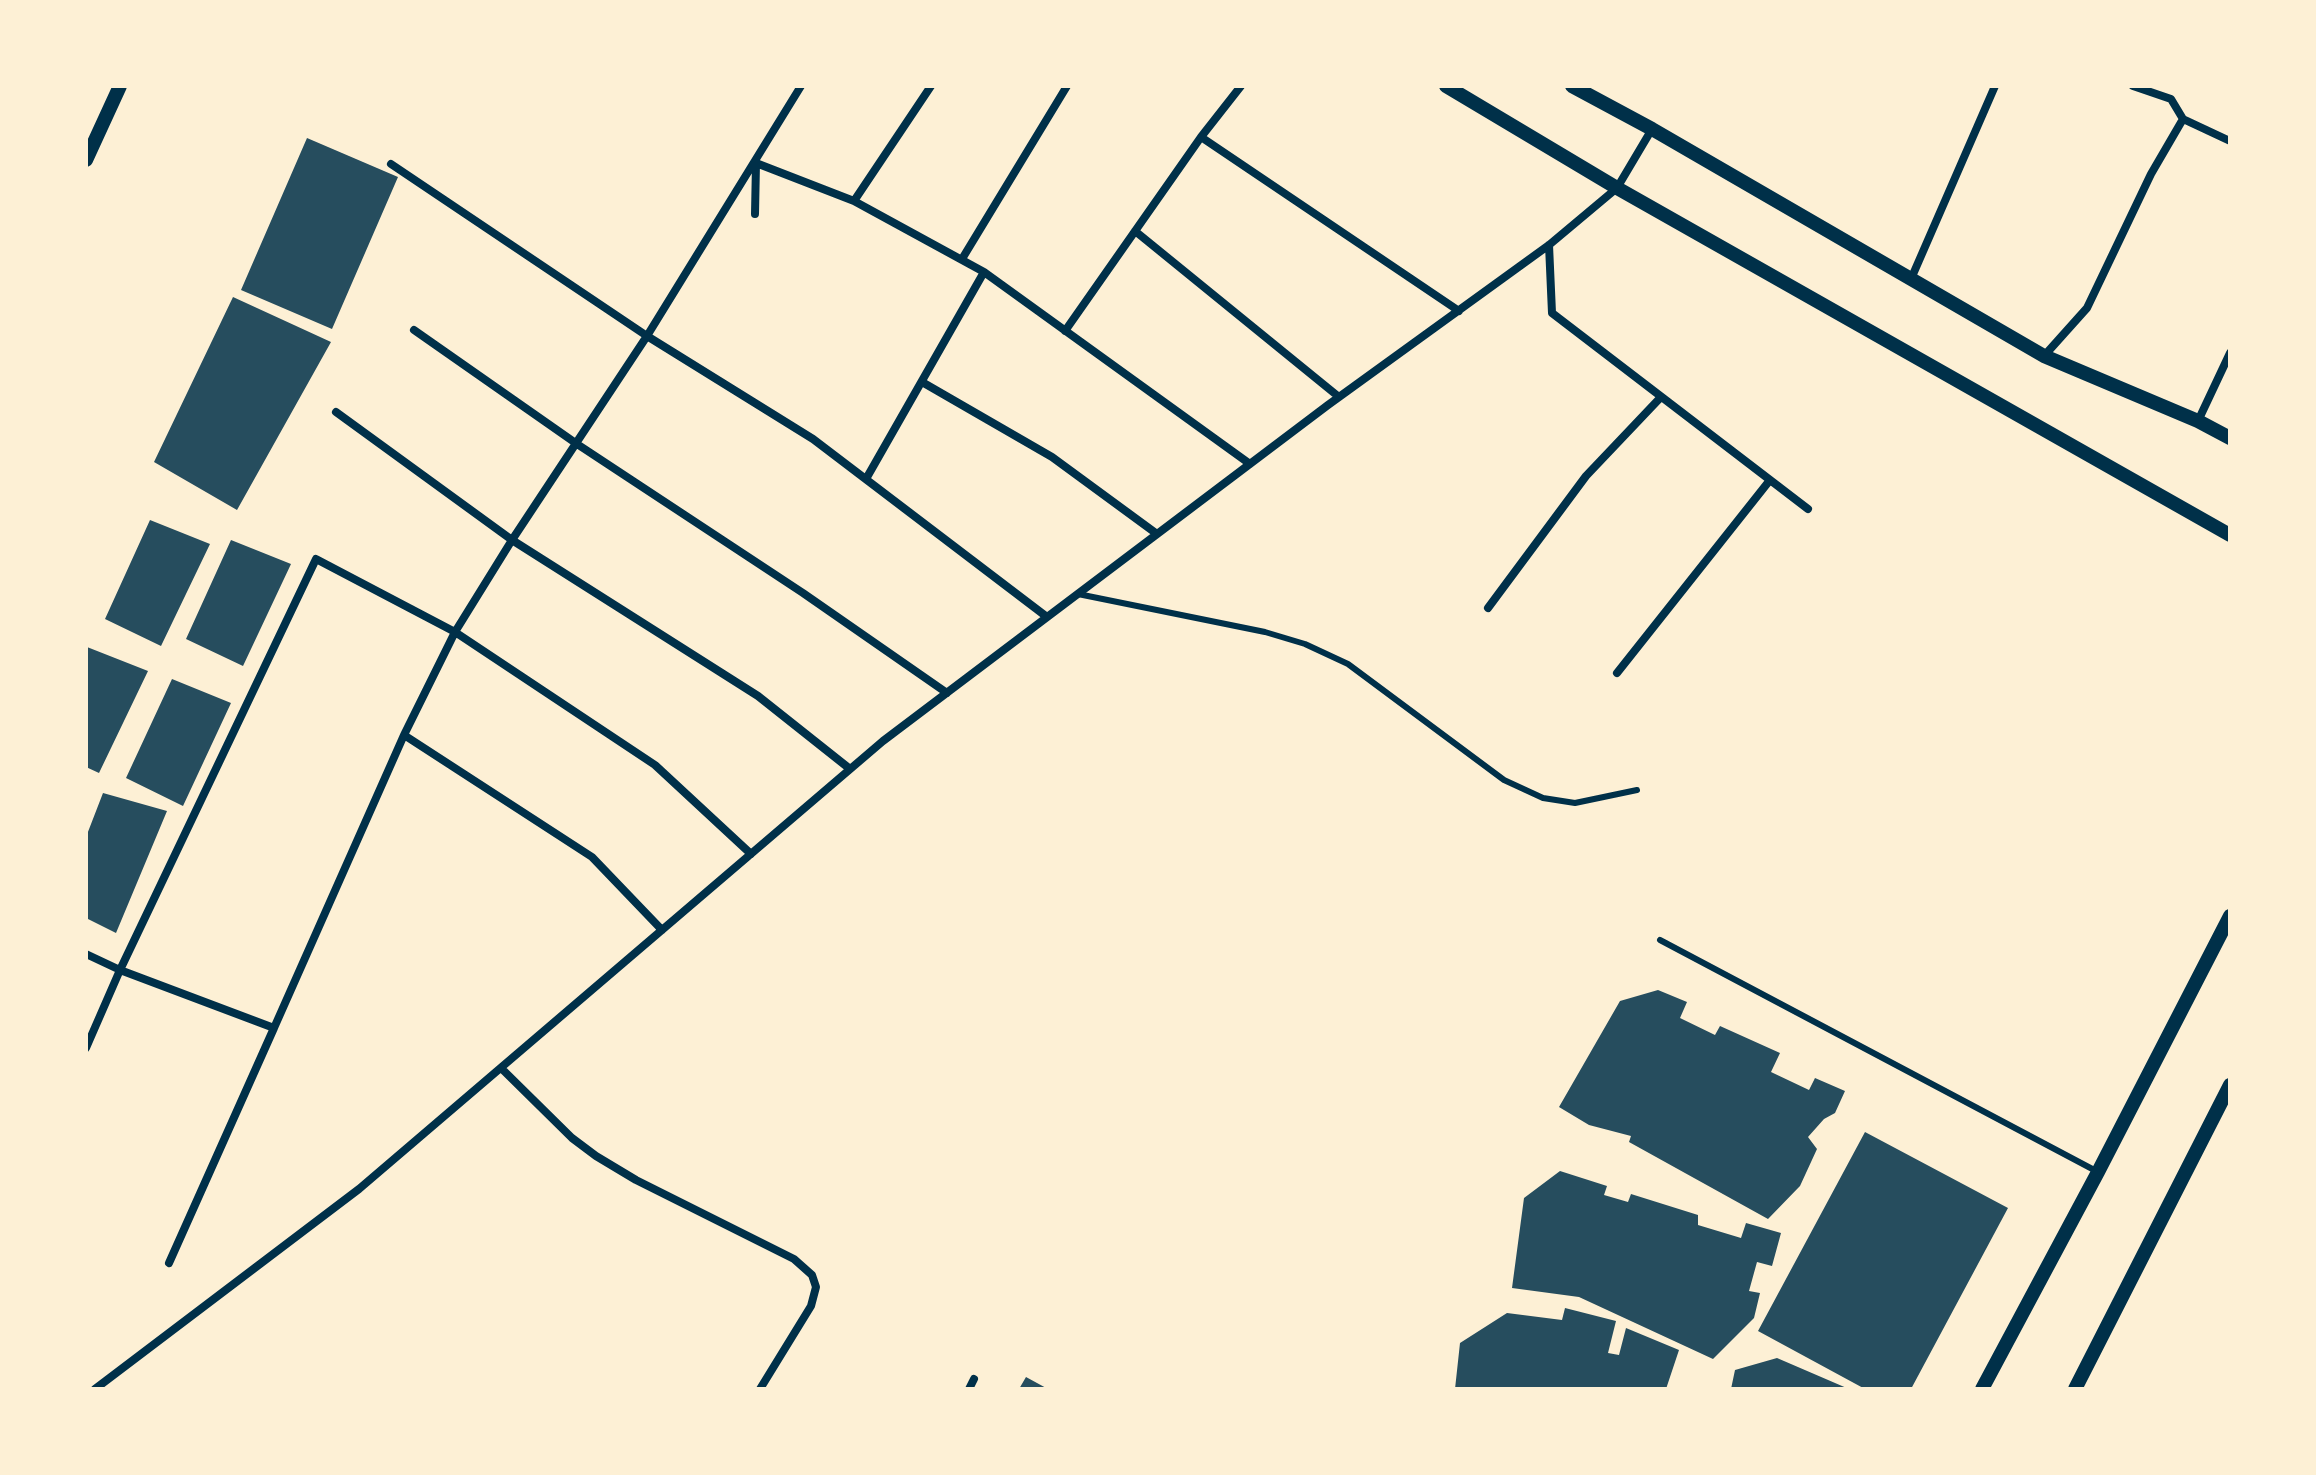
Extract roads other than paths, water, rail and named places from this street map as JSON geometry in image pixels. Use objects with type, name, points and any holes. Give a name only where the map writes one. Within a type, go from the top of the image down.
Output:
[{"type":"street","points":[[86,160],[120,86]]},
{"type":"street","points":[[169,1263],[404,735],[455,632],[647,336],[801,86]]},
{"type":"street","points":[[854,201],[931,86]]},
{"type":"street","points":[[962,259],[1067,86]]},
{"type":"street","points":[[1065,331],[1201,137],[1241,86]]},
{"type":"street","points":[[1446,86],[1617,188],[2230,535]]},
{"type":"street","points":[[1572,86],[2044,356],[2198,421],[2230,438]]},
{"type":"street","points":[[1911,279],[1995,86]]},
{"type":"street","points":[[2133,86],[2171,99],[2183,119],[2230,141]]},
{"type":"street","points":[[2044,356],[2087,308],[2151,174],[2183,119]]},
{"type":"street","points":[[95,1389],[359,1189],[883,741],[1339,397],[1549,245],[1617,188],[1652,129]]},
{"type":"street","points":[[1201,137],[1459,311]]},
{"type":"street","points":[[756,163],[854,201],[984,272],[1250,464]]},
{"type":"street","points":[[755,214],[756,163]]},
{"type":"street","points":[[391,164],[647,336],[813,439],[1047,617]]},
{"type":"street","points":[[1135,231],[1339,397]]},
{"type":"street","points":[[1549,245],[1552,313],[1808,509]]},
{"type":"street","points":[[866,479],[984,272]]},
{"type":"street","points":[[414,330],[577,444],[803,593],[947,693]]},
{"type":"street","points":[[2198,421],[2230,353]]},
{"type":"street","points":[[922,382],[1052,457],[1157,534]]},
{"type":"street","points":[[1488,608],[1586,476],[1661,397]]},
{"type":"street","points":[[336,412],[512,540],[758,696],[850,769]]},
{"type":"street","points":[[1617,673],[1770,480]]},
{"type":"street","points":[[86,1048],[120,970],[316,559],[455,632],[655,765],[751,854]]},
{"type":"street","points":[[404,735],[592,857],[662,930]]},
{"type":"street","points":[[1982,1389],[2230,916]]},
{"type":"street","points":[[86,954],[120,970],[274,1028]]},
{"type":"street","points":[[501,1068],[572,1138],[596,1156],[636,1180],[794,1259],[812,1275],[816,1287],[811,1306],[760,1389]]},
{"type":"street","points":[[2075,1389],[2230,1085]]},
{"type":"street","points":[[969,1389],[974,1379]]},
{"type":"lane","points":[[1078,594],[1265,632],[1305,644],[1348,664],[1504,780],[1543,798],[1575,803],[1637,790]]},
{"type":"lane","points":[[1660,940],[2098,1172]]}]
